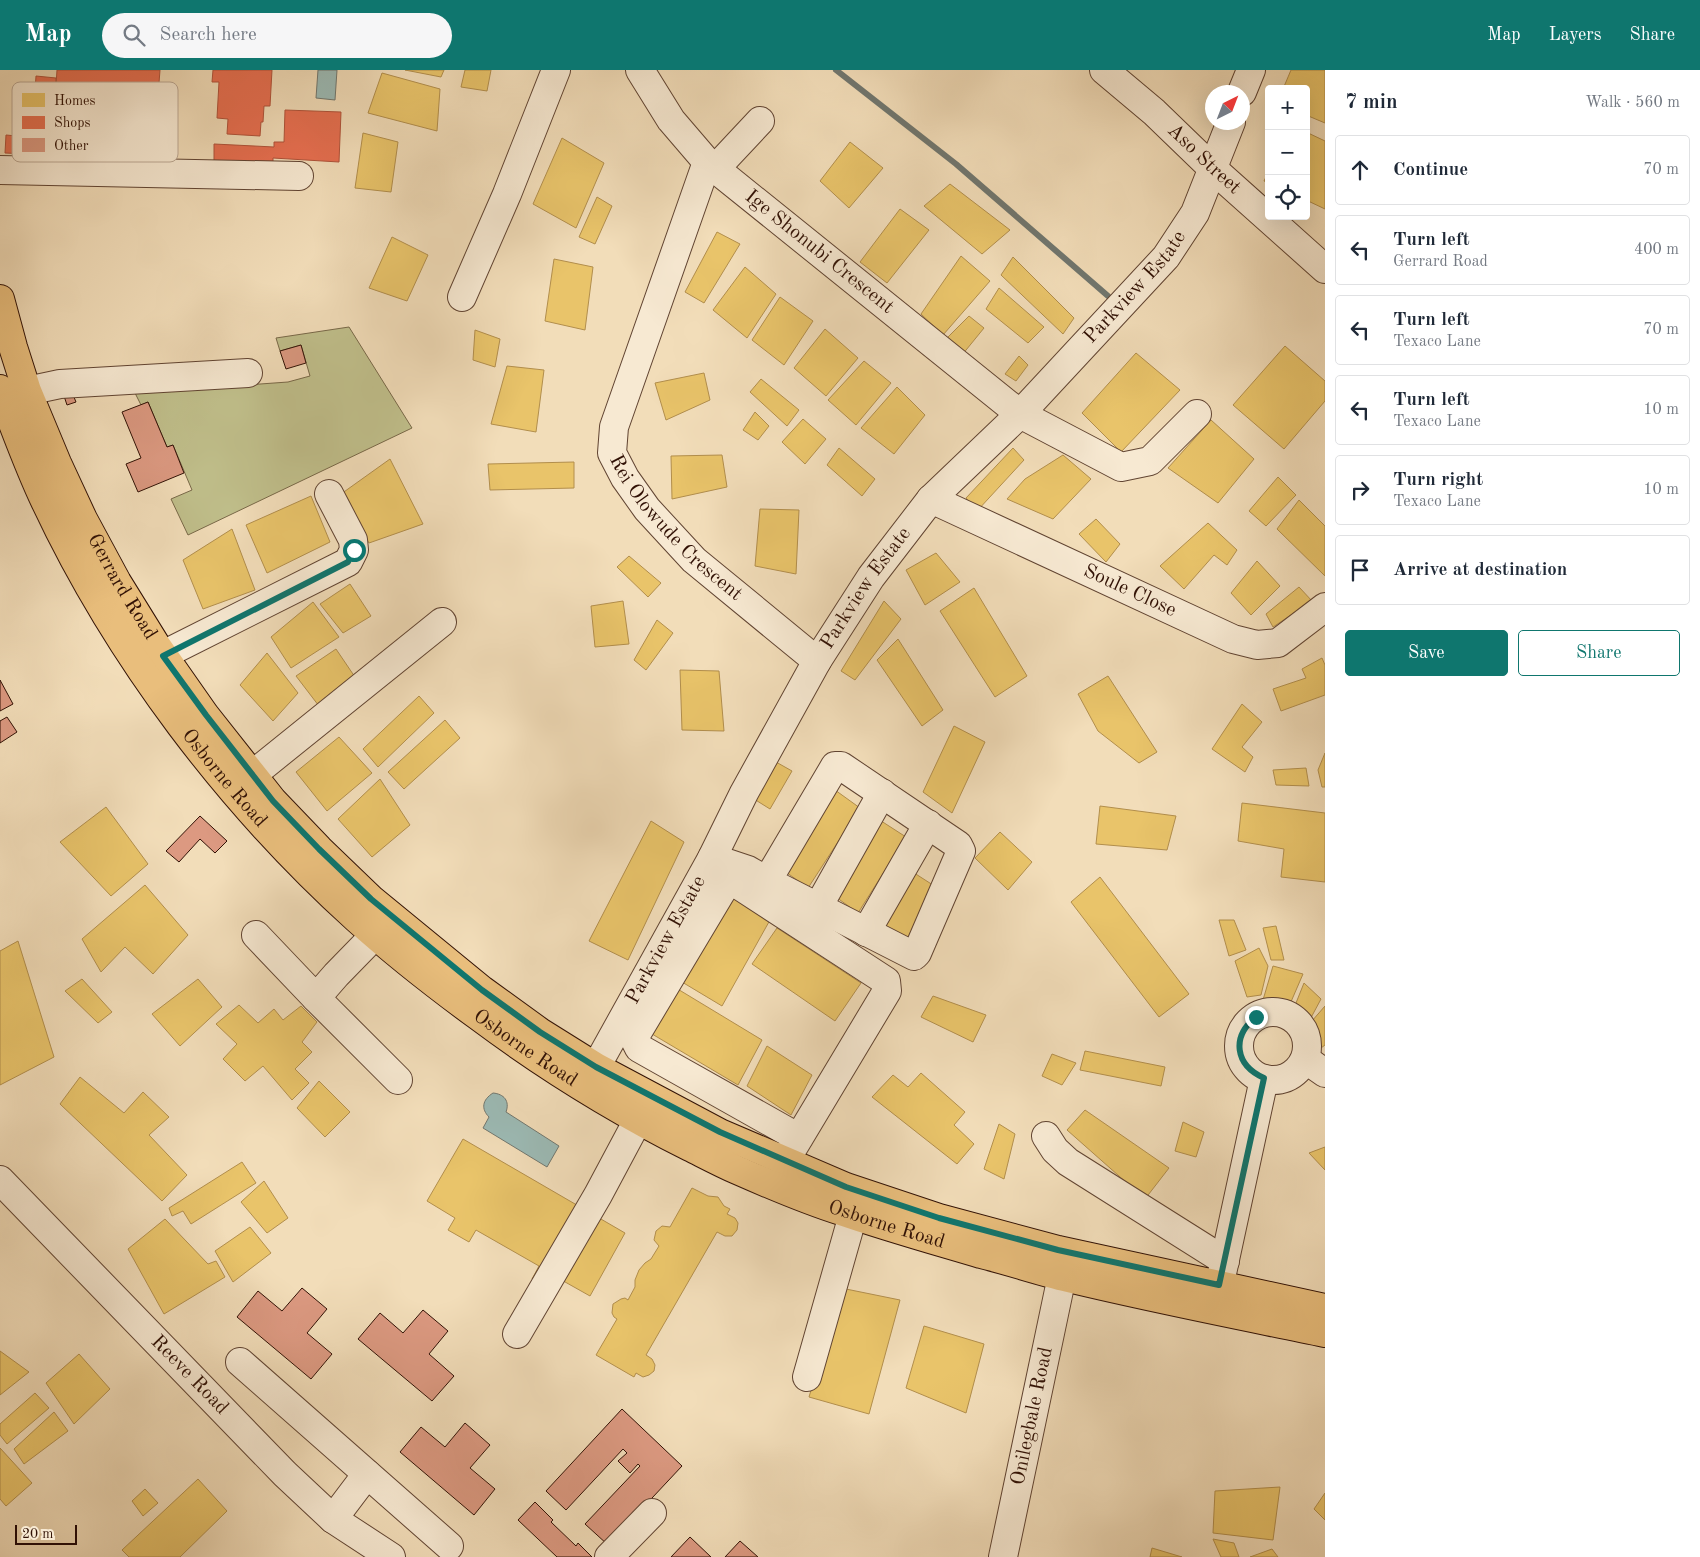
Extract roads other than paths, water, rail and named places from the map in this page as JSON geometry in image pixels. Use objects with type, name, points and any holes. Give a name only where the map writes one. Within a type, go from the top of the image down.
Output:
[{"type":"main road","name":"Gerrard Road","points":[[0,299],[12,347],[27,391],[57,463],[83,519],[117,582],[163,656],[273,801],[371,899],[482,990],[533,1027],[596,1067],[720,1132],[846,1187],[939,1218],[1058,1250],[1222,1273],[1325,1308]]},
{"type":"main road","name":"Osborne Road","points":[[0,389],[44,500],[78,566],[136,662],[205,756],[252,812],[306,870],[375,935],[420,972],[526,1052],[638,1120],[733,1169],[853,1215],[1062,1276],[1325,1333]]},
{"type":"street","points":[[462,297],[556,70]]},
{"type":"street","name":"Ige Shonubi Crescent","points":[[640,70],[670,120],[712,165],[1020,414],[1121,467],[1150,461],[1197,414]]},
{"type":"street","name":"Aso Street","points":[[1104,70],[1154,112],[1213,169],[1325,269]]},
{"type":"street","points":[[1245,85],[1251,70]]},
{"type":"street","points":[[712,165],[760,121]]},
{"type":"street","name":"Parkview Estate","points":[[596,1067],[712,858],[744,793],[817,662],[871,577],[931,499],[1020,414],[1166,257],[1195,213],[1228,130]]},
{"type":"street","name":"Rei Olowude Crescent","points":[[712,165],[614,427],[612,453],[625,478],[647,509],[694,560],[817,662]]},
{"type":"street","points":[[0,170],[299,176]]},
{"type":"street","points":[[27,391],[60,384],[248,373]]},
{"type":"street","points":[[163,656],[348,562],[354,550],[353,540],[329,494]]},
{"type":"street","name":"Soule Close","points":[[931,499],[1233,639],[1257,645],[1278,644],[1325,607]]},
{"type":"street","points":[[252,775],[442,622]]},
{"type":"street","points":[[712,858],[748,870],[767,881],[914,956],[917,953],[961,851],[958,845],[928,824],[841,766],[835,766],[767,881]]},
{"type":"street","points":[[818,907],[882,793]]},
{"type":"street","points":[[866,932],[928,824]]},
{"type":"street","points":[[785,1161],[799,1138],[887,991],[886,981],[737,884],[726,884],[634,1038],[639,1048],[799,1138]]},
{"type":"street","points":[[256,935],[398,1080]]},
{"type":"street","points":[[316,998],[375,935]]},
{"type":"street","points":[[1267,1013],[1289,1016],[1298,1023],[1304,1032],[1315,1066],[1275,1080],[1254,1074],[1246,1066],[1241,1056],[1239,1045],[1241,1034],[1247,1024],[1256,1017],[1267,1013]]},
{"type":"street","points":[[1046,1136],[1068,1162],[1222,1273],[1264,1078]]},
{"type":"street","points":[[517,1334],[598,1195],[638,1120]]},
{"type":"street","name":"Reeve Road","points":[[5,1195],[285,1474],[333,1519],[392,1557]]},
{"type":"street","points":[[807,1377],[853,1215]]},
{"type":"street","name":"Onilegbale Road","points":[[1003,1557],[1062,1276]]},
{"type":"street","points":[[240,1362],[449,1546]]},
{"type":"street","points":[[333,1519],[367,1474]]},
{"type":"street","points":[[609,1557],[652,1514]]},
{"type":"water","points":[[318,70],[337,70],[335,100],[316,98]]},
{"type":"water","points":[[493,1093],[500,1095],[507,1101],[506,1112],[559,1146],[547,1167],[483,1128],[489,1117],[484,1105]]},
{"type":"waterway","points":[[836,70],[956,164],[1108,296]]}]
